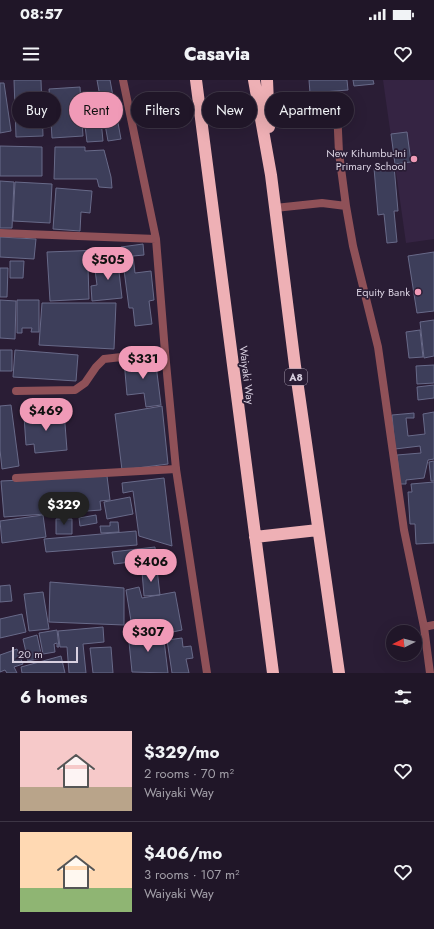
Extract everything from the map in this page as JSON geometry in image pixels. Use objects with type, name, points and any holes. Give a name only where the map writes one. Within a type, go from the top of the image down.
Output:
[{"type":"highway","name":"Waiyaki Way","points":[[196,80],[273,673]]},
{"type":"highway","name":"A8","points":[[254,80],[271,175],[295,366],[339,673]]},
{"type":"highway","name":"A8","points":[[267,80],[271,175]]},
{"type":"highway","points":[[255,537],[318,530]]},
{"type":"street","points":[[123,80],[156,239],[176,469],[207,673]]},
{"type":"street","points":[[338,128],[339,153],[346,206],[353,246],[378,347],[404,530],[424,627],[430,673]]},
{"type":"street","points":[[275,208],[322,203],[346,206]]},
{"type":"street","points":[[0,233],[156,239]]},
{"type":"street","points":[[16,391],[75,390],[85,383],[96,367],[104,359],[165,352]]},
{"type":"street","points":[[16,478],[176,469]]},
{"type":"street","points":[[424,627],[434,626]]},
{"type":"shaded area","name":"New Kihumbu-Ini Primary School","points":[[383,80],[434,80],[434,239],[406,243]]},
{"type":"building","points":[[14,80],[41,80],[41,92],[14,92]]},
{"type":"building","points":[[97,80],[110,80],[112,92],[99,92]]},
{"type":"building","points":[[309,80],[347,80],[348,90],[310,92]]},
{"type":"building","points":[[353,80],[373,80],[374,84],[354,86]]},
{"type":"building","points":[[0,83],[4,83],[11,131],[0,133]]},
{"type":"building","points":[[80,87],[80,92],[69,92],[69,128],[83,128],[83,136],[52,138],[51,128],[61,128],[61,92],[49,92],[49,89]]},
{"type":"building","points":[[16,128],[43,128],[43,136],[16,137]]},
{"type":"building","points":[[85,128],[102,128],[103,141],[87,142]]},
{"type":"building","points":[[106,128],[119,128],[121,139],[108,141]]},
{"type":"building","points":[[407,132],[411,162],[395,164],[391,134]]},
{"type":"building","points":[[0,146],[42,147],[42,176],[0,176]]},
{"type":"building","points":[[55,147],[85,147],[85,151],[104,150],[111,177],[112,188],[99,187],[97,179],[54,179]]},
{"type":"building","points":[[394,166],[398,211],[394,211],[397,242],[387,243],[384,214],[378,215],[374,168]]},
{"type":"building","points":[[0,181],[14,182],[12,228],[0,228]]},
{"type":"building","points":[[15,182],[52,184],[50,223],[13,221]]},
{"type":"building","points":[[56,188],[92,191],[90,213],[81,212],[80,231],[53,229]]},
{"type":"building","points":[[0,237],[36,239],[34,259],[0,257]]},
{"type":"building","points":[[143,244],[144,255],[133,256],[135,273],[151,271],[154,300],[149,301],[152,324],[135,326],[133,308],[129,308],[121,247]]},
{"type":"building","points":[[101,250],[102,266],[88,267],[89,299],[50,301],[47,252]]},
{"type":"building","points":[[434,252],[434,311],[417,313],[408,256]]},
{"type":"building","points":[[117,254],[122,298],[92,301],[91,286],[97,285],[95,270],[106,268],[105,255]]},
{"type":"building","points":[[10,261],[24,261],[23,278],[10,278]]},
{"type":"building","points":[[0,268],[8,268],[7,297],[0,297]]},
{"type":"building","points":[[0,300],[16,301],[15,339],[0,338]]},
{"type":"building","points":[[17,300],[39,300],[39,332],[31,332],[32,328],[22,328],[22,333],[17,333]]},
{"type":"building","points":[[42,303],[116,303],[114,349],[39,345]]},
{"type":"building","points":[[434,320],[434,356],[424,358],[420,322]]},
{"type":"building","points":[[420,330],[423,357],[409,358],[406,332]]},
{"type":"building","points":[[0,350],[12,350],[12,371],[0,371]]},
{"type":"building","points":[[15,350],[78,355],[76,381],[13,377]]},
{"type":"building","points":[[155,357],[161,405],[146,407],[144,393],[127,395],[124,360]]},
{"type":"building","points":[[434,365],[434,383],[417,384],[416,366]]},
{"type":"building","points":[[434,385],[434,398],[418,400],[417,387]]},
{"type":"building","points":[[11,405],[19,466],[2,469],[0,450],[0,406]]},
{"type":"building","points":[[162,406],[168,464],[122,470],[115,414]]},
{"type":"building","points":[[64,411],[67,450],[35,453],[34,444],[26,445],[24,416]]},
{"type":"building","points":[[434,412],[434,459],[428,460],[424,478],[406,480],[406,484],[400,484],[397,455],[421,453],[420,446],[395,449],[392,415],[414,413],[414,418],[406,418],[408,436],[425,434],[423,414]]},
{"type":"building","points":[[434,461],[434,481],[431,481],[429,462]]},
{"type":"building","points":[[107,476],[110,500],[100,501],[101,510],[4,517],[1,481]]},
{"type":"building","points":[[164,478],[172,546],[139,536],[133,491],[123,493],[122,483]]},
{"type":"building","points":[[434,482],[434,543],[416,544],[415,524],[410,524],[408,492],[412,492],[411,484]]},
{"type":"building","points":[[130,497],[133,514],[107,519],[104,502]]},
{"type":"building","points":[[43,515],[46,537],[2,543],[0,521]]},
{"type":"building","points":[[96,515],[97,523],[80,526],[79,518]]},
{"type":"building","points":[[56,519],[72,519],[72,534],[56,534]]},
{"type":"building","points":[[110,522],[118,522],[119,532],[101,533],[100,526],[110,526]]},
{"type":"building","points":[[136,531],[137,545],[46,552],[44,539]]},
{"type":"building","points":[[155,547],[156,559],[114,564],[112,552]]},
{"type":"building","points":[[157,569],[160,595],[144,596],[142,571]]},
{"type":"building","points":[[50,582],[124,588],[124,625],[49,622]]},
{"type":"building","points":[[10,585],[12,601],[0,602],[0,586]]},
{"type":"building","points":[[139,587],[142,598],[175,592],[182,630],[168,633],[167,628],[140,632],[139,626],[132,627],[126,590]]},
{"type":"building","points":[[43,592],[49,629],[29,631],[24,594]]},
{"type":"building","points":[[22,614],[26,632],[0,638],[0,619]]},
{"type":"building","points":[[103,627],[104,642],[83,644],[86,673],[69,673],[67,647],[60,647],[58,631]]},
{"type":"building","points":[[57,630],[59,647],[57,647],[57,643],[54,644],[55,652],[43,654],[39,633]]},
{"type":"building","points":[[140,631],[140,635],[163,632],[168,673],[132,672],[128,632]]},
{"type":"building","points":[[37,635],[42,658],[28,661],[23,639]]},
{"type":"building","points":[[182,638],[183,647],[191,646],[193,658],[186,659],[189,673],[172,673],[167,640]]},
{"type":"building","points":[[111,647],[113,673],[93,673],[90,648]]},
{"type":"building","points":[[17,649],[23,664],[14,667],[17,673],[7,673],[5,670],[0,672],[0,655]]},
{"type":"building","points":[[61,656],[65,673],[22,673],[21,667]]},
{"type":"place","name":"New Kihumbu-Ini Primary School","points":[[414,159]]},
{"type":"place","name":"Equity Bank","points":[[418,292]]}]
